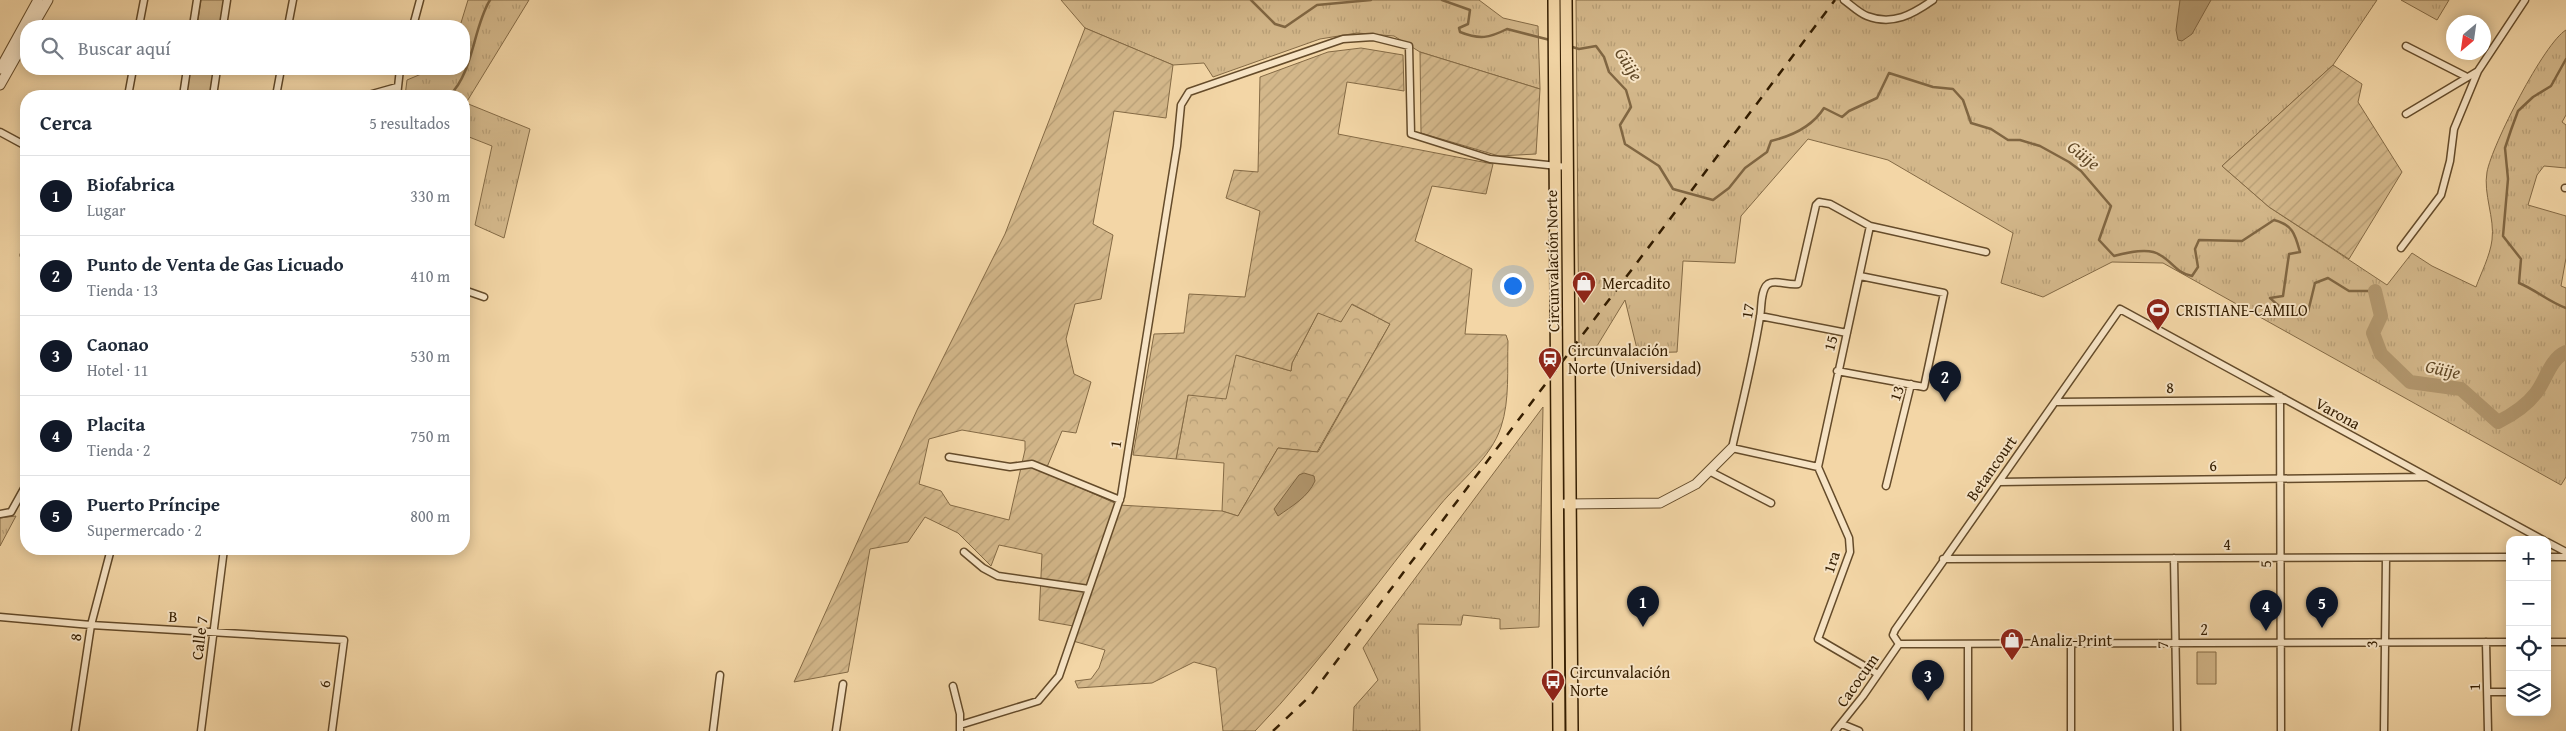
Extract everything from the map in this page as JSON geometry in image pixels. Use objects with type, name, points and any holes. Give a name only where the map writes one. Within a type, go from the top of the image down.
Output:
[{"type":"highway","name":"Circunvalación Norte","points":[[1554,0],[1560,33]]},
{"type":"highway","name":"Circunvalación Norte","points":[[1566,0],[1560,33],[1560,55],[1570,503],[1572,731]]},
{"type":"highway","name":"Circunvalación Norte","points":[[1559,731],[1558,504],[1561,166]]},
{"type":"street","points":[[27,20],[38,0]]},
{"type":"street","points":[[36,20],[48,0]]},
{"type":"street","points":[[141,20],[144,0]]},
{"type":"street","points":[[194,20],[197,0]]},
{"type":"street","points":[[224,20],[227,0]]},
{"type":"street","points":[[289,20],[293,0]]},
{"type":"street","points":[[415,20],[420,0]]},
{"type":"street","points":[[1844,0],[1867,16],[1896,19],[1910,16],[1933,0]]},
{"type":"street","points":[[2401,248],[2441,195],[2450,161],[2454,129],[2478,71],[2525,0]]},
{"type":"street","points":[[0,69],[20,33]]},
{"type":"street","name":"1","points":[[960,728],[1038,701],[1059,676],[1120,500],[1175,157],[1181,105],[1189,92],[1343,39],[1373,37],[1409,46],[1412,134],[1490,159],[1561,166]]},
{"type":"street","points":[[2406,46],[2465,76]]},
{"type":"street","points":[[0,85],[20,50]]},
{"type":"street","points":[[2406,114],[2465,76],[2478,71]]},
{"type":"street","points":[[129,90],[131,75]]},
{"type":"street","points":[[184,90],[186,75]]},
{"type":"street","points":[[214,90],[216,75]]},
{"type":"street","points":[[277,90],[280,75]]},
{"type":"street","points":[[389,90],[397,88],[399,75]]},
{"type":"street","points":[[0,132],[20,143]]},
{"type":"street","name":"17","points":[[1732,448],[1766,285],[1772,282],[1791,285],[1798,284],[1814,209],[1819,202],[1830,204],[1870,226]]},
{"type":"street","points":[[1870,226],[1986,252]]},
{"type":"street","name":"15","points":[[1818,467],[1837,371],[1870,226]]},
{"type":"street","name":"13","points":[[1860,276],[1944,293],[1924,387],[1911,384],[1886,486]]},
{"type":"street","points":[[470,292],[484,297]]},
{"type":"street","name":"Varona","points":[[2120,309],[2282,399],[2537,536]]},
{"type":"street","name":"Betancourt","points":[[1899,644],[1892,636],[1895,630],[2120,309]]},
{"type":"street","points":[[1760,316],[1847,333]]},
{"type":"street","points":[[1837,371],[1911,384]]},
{"type":"street","name":"8","points":[[2055,402],[2282,399]]},
{"type":"street","name":"5","points":[[2280,731],[2279,478],[2282,399]]},
{"type":"street","points":[[1558,504],[1660,503],[1696,484],[1732,448],[1818,467]]},
{"type":"street","points":[[949,457],[1010,467],[1032,464],[1120,500]]},
{"type":"street","name":"1ra","points":[[1818,467],[1849,538],[1850,552],[1818,639],[1878,674]]},
{"type":"street","points":[[1709,471],[1771,503]]},
{"type":"street","name":"6","points":[[1998,482],[2427,477]]},
{"type":"street","points":[[0,514],[11,512],[20,496]]},
{"type":"street","points":[[2551,544],[2566,552]]},
{"type":"street","points":[[964,552],[983,568],[998,576],[1089,589]]},
{"type":"street","name":"8","points":[[75,731],[90,625],[109,555]]},
{"type":"street","name":"Calle 7","points":[[201,731],[223,555]]},
{"type":"street","name":"4","points":[[1943,559],[2506,557]]},
{"type":"street","points":[[2551,557],[2566,557]]},
{"type":"street","name":"7","points":[[2174,558],[2177,731]]},
{"type":"street","name":"3","points":[[2384,731],[2386,558]]},
{"type":"street","name":"B","points":[[0,617],[90,625],[344,640]]},
{"type":"street","name":"6","points":[[332,731],[344,640]]},
{"type":"street","name":"1","points":[[2486,642],[2488,731]]},
{"type":"street","name":"2","points":[[1899,644],[2506,642]]},
{"type":"street","points":[[2551,642],[2566,642]]},
{"type":"street","name":"Cacocum","points":[[1835,731],[1899,644]]},
{"type":"street","points":[[1968,644],[1968,731]]},
{"type":"street","points":[[2071,644],[2071,731]]},
{"type":"street","points":[[713,731],[720,675]]},
{"type":"street","points":[[836,731],[843,684]]},
{"type":"street","points":[[953,686],[960,714],[960,728]]},
{"type":"street","points":[[2488,692],[2506,692]]},
{"type":"street","points":[[1842,724],[1859,731]]},
{"type":"green space","points":[[201,0],[224,0],[221,20],[198,20]]},
{"type":"green space","points":[[468,0],[529,0],[470,96],[470,90],[406,90],[407,80],[419,75],[470,75],[470,20],[462,20]]},
{"type":"green space","points":[[1061,0],[1479,0],[1503,18],[1538,26],[1540,89],[1420,52],[1394,36],[1357,33],[1320,39],[1213,77],[1204,63],[1173,65],[1085,28]]},
{"type":"green space","points":[[1576,0],[2377,0],[2333,65],[2222,166],[2269,207],[2387,285],[2412,253],[2432,266],[2476,287],[2492,240],[2492,223],[2486,180],[2491,159],[2498,140],[2520,96],[2545,54],[2556,39],[2566,30],[2566,115],[2562,122],[2566,125],[2566,168],[2544,166],[2537,175],[2528,205],[2566,216],[2566,258],[2561,286],[2566,288],[2566,477],[2561,485],[2163,263],[2112,262],[2043,297],[2001,283],[2013,233],[1888,160],[1808,139],[1741,216],[1735,263],[1683,261],[1677,352],[1638,353],[1625,300],[1597,346],[1579,353]]},
{"type":"green space","points":[[2401,0],[2449,0],[2437,20]]},
{"type":"green space","points":[[1085,28],[1173,65],[1166,118],[1114,111],[1093,224],[1113,235],[1101,299],[1075,304],[1066,339],[1074,374],[1091,382],[1076,433],[1062,431],[1045,472],[1119,505],[1222,511],[1238,516],[1278,448],[1318,452],[1390,324],[1352,304],[1341,322],[1318,313],[1292,363],[1291,371],[1236,355],[1226,399],[1188,395],[1176,459],[1133,455],[1154,334],[1184,333],[1189,294],[1245,297],[1260,211],[1226,198],[1234,170],[1258,172],[1260,77],[1328,52],[1361,48],[1403,55],[1404,91],[1347,82],[1338,134],[1493,164],[1486,194],[1432,186],[1415,241],[1472,269],[1465,334],[1506,335],[1508,341],[1507,395],[1501,427],[1483,459],[1440,505],[1327,649],[1255,731],[1223,731],[1216,668],[1194,662],[1152,683],[1078,688],[1075,681],[1091,679],[1099,668],[1105,650],[1073,641],[1079,627],[1039,620],[1042,554],[999,545],[991,566],[958,533],[925,517],[908,542],[870,549],[848,672],[794,682],[917,410],[1005,234]],"holes":[[[962,430],[1025,441],[1025,450],[1009,520],[950,505],[941,491],[919,484],[929,439]]]},
{"type":"green space","points":[[1420,52],[1540,89],[1536,154],[1499,156],[1421,133]]},
{"type":"green space","points":[[2333,65],[2362,84],[2358,102],[2402,172],[2349,259],[2269,207],[2222,166]]},
{"type":"green space","points":[[189,75],[213,75],[211,90],[187,90]]},
{"type":"green space","points":[[470,105],[530,129],[504,238],[475,225],[492,146],[470,137]]},
{"type":"green space","points":[[1351,304],[1390,324],[1317,452],[1278,448],[1238,516],[1222,511],[1224,463],[1176,459],[1188,395],[1236,355],[1291,371],[1292,363],[1318,313]]},
{"type":"green space","points":[[1543,407],[1539,627],[1500,629],[1500,619],[1463,615],[1461,625],[1418,624],[1420,731],[1353,731],[1354,707],[1378,680],[1363,648]]},
{"type":"green space","points":[[16,516],[0,546],[0,518]]},
{"type":"green space","points":[[2197,652],[2216,652],[2216,684],[2197,684]]},
{"type":"shaded area","points":[[2180,0],[2211,0],[2192,34],[2182,41],[2178,40],[2176,30]]},
{"type":"shaded area","points":[[1304,473],[1314,476],[1315,481],[1312,487],[1299,501],[1278,516],[1274,509],[1299,475]]},
{"type":"waterway","points":[[470,56],[484,11],[490,0]]},
{"type":"waterway","name":"Güije","points":[[1251,0],[1275,24],[1285,27],[1317,5],[1371,0]]},
{"type":"waterway","name":"Güije","points":[[1442,0],[1470,10],[1468,24],[1459,28],[1460,32],[1484,37],[1507,29],[1550,40]]},
{"type":"waterway","name":"Güije","points":[[1569,46],[1579,49],[1596,46],[1604,57],[1609,72],[1626,90],[1631,107],[1620,125],[1625,144],[1659,166],[1673,189],[1713,200],[1729,188],[1745,168],[1767,152],[1771,141],[1801,130],[1814,120],[1824,108],[1842,117],[1849,111],[1877,98],[1889,73],[1933,87],[1953,89],[1963,100],[1971,123],[1991,129],[2008,140],[2020,140],[2040,146],[2081,171],[2111,206],[2099,240],[2114,256],[2137,251],[2150,251],[2165,258],[2178,270],[2192,276],[2198,267],[2195,249],[2199,240],[2242,241],[2274,220],[2292,231],[2300,252],[2289,254],[2283,296],[2270,298],[2283,309],[2291,313],[2308,312],[2315,283],[2328,278],[2349,291],[2375,291]]},
{"type":"waterway","points":[[2566,59],[2551,86],[2533,97],[2518,111],[2511,130],[2505,148],[2508,179],[2503,236],[2521,259],[2519,283],[2566,308]]},
{"type":"waterway","points":[[454,90],[464,75]]},
{"type":"waterway","name":"Güije","points":[[2375,291],[2381,316],[2373,333],[2381,354],[2410,382],[2461,389],[2498,422],[2518,410],[2532,398],[2540,388],[2552,365],[2566,352]]},
{"type":"railway","points":[[1273,731],[1311,695],[1835,0]]},
{"type":"place","name":"Mercadito","points":[[1584,304]]},
{"type":"place","name":"CRISTIANE-CAMILO","points":[[2158,331]]},
{"type":"place","name":"Circunvalación Norte (Universidad)","points":[[1550,380]]},
{"type":"place","name":"Punto de Venta de Gas Licuado","points":[[1945,402]]},
{"type":"place","name":"Biofabrica","points":[[1643,627]]},
{"type":"place","name":"Puerto Príncipe","points":[[2322,628]]},
{"type":"place","name":"Placita","points":[[2266,631]]},
{"type":"place","name":"Analiz-Print","points":[[2012,661]]},
{"type":"place","name":"Caonao","points":[[1928,701]]},
{"type":"place","name":"Circunvalación Norte","points":[[1553,702]]}]
